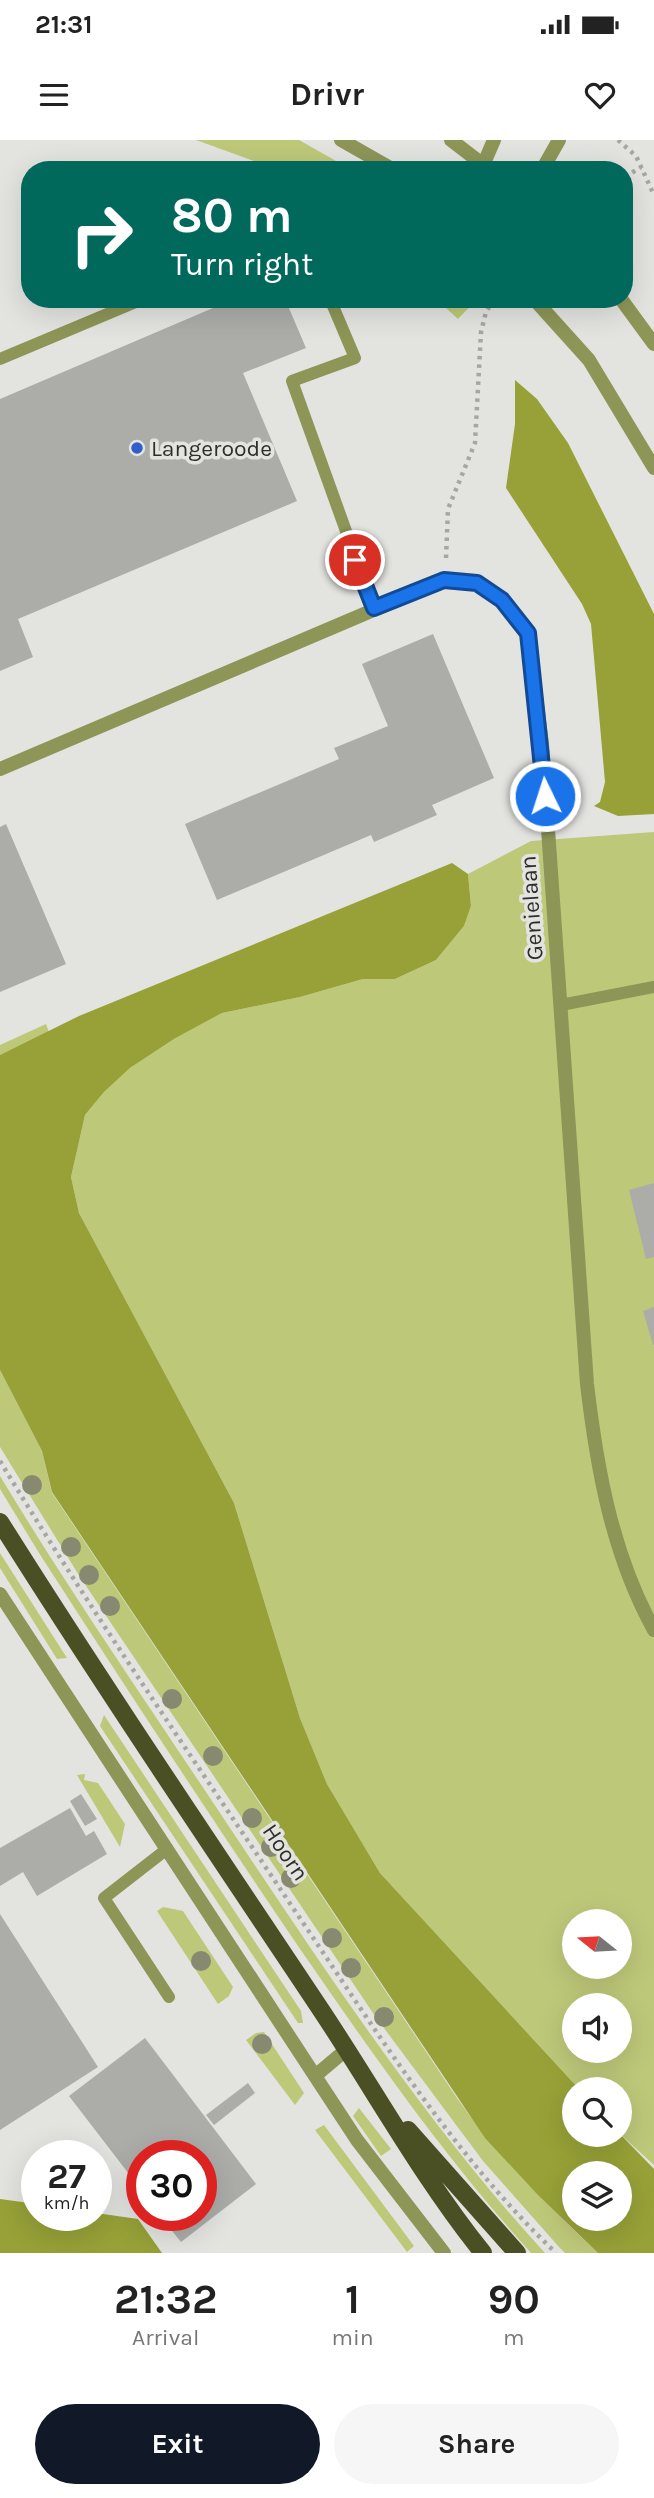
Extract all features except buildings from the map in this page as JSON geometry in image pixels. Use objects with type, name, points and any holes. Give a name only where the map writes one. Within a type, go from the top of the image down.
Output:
[{"type":"main road","points":[[0,1522],[90,1665],[347,2049],[449,2210],[483,2253]]},
{"type":"main road","points":[[379,2099],[517,2253]]},
{"type":"street","points":[[341,140],[378,161]]},
{"type":"street","points":[[451,140],[476,161]]},
{"type":"street","points":[[487,161],[494,140]]},
{"type":"street","points":[[547,161],[559,140]]},
{"type":"street","points":[[542,308],[589,360],[654,468]]},
{"type":"street","points":[[628,308],[654,344]]},
{"type":"street","name":"Genielaan","points":[[0,769],[444,580],[477,583],[502,600],[528,633],[542,744],[587,1384],[601,1487],[621,1555],[654,1630]]},
{"type":"street","points":[[0,1594],[357,2140],[444,2253]]},
{"type":"street","points":[[315,2076],[347,2049]]},
{"type":"lane","points":[[0,359],[122,308]]},
{"type":"lane","points":[[334,308],[355,358],[292,381],[374,608]]},
{"type":"lane","points":[[561,1005],[654,987]]},
{"type":"lane","points":[[167,1849],[104,1898],[169,1997]]},
{"type":"path","points":[[618,140],[636,156],[654,195]]},
{"type":"path","points":[[633,172],[641,167]]},
{"type":"path","points":[[444,580],[449,509],[475,443],[481,332],[488,308]]},
{"type":"path","name":"Hoorn","points":[[0,1461],[109,1634],[376,2030],[477,2167],[555,2253]]},
{"type":"shaded area","points":[[196,140],[299,140],[336,161],[254,161]]},
{"type":"shaded area","points":[[446,308],[468,308],[458,319]]},
{"type":"shaded area","points":[[515,380],[537,399],[568,443],[654,614],[654,814],[618,816],[594,806],[600,802],[605,782],[591,624],[582,604],[506,488],[515,424]]},
{"type":"shaded area","points":[[654,832],[654,2165],[632,2145],[632,2077],[568,2077],[380,1873],[327,1784],[300,1718],[234,1503],[79,1213],[71,1177],[85,1115],[104,1092],[130,1068],[174,1039],[222,1013],[300,997],[363,979],[395,979],[436,960],[464,926],[471,906],[468,874],[531,841]]},
{"type":"shaded area","points":[[452,863],[468,874],[471,906],[464,926],[436,960],[395,979],[363,979],[300,997],[222,1013],[174,1039],[130,1068],[104,1092],[85,1115],[71,1177],[79,1213],[234,1503],[300,1718],[327,1784],[380,1873],[568,2077],[562,2077],[562,2147],[632,2146],[654,2169],[654,2253],[598,2253],[575,2231],[632,2231],[632,2161],[562,2161],[562,2218],[485,2138],[52,1492],[42,1451],[0,1370],[0,1055],[79,1016]]},
{"type":"shaded area","points":[[46,1024],[49,1032],[0,1055],[0,1045]]},
{"type":"shaded area","points":[[0,1370],[42,1451],[52,1493],[457,2098],[506,2160],[562,2218],[562,2231],[576,2231],[598,2253],[565,2253],[559,2247],[483,2161],[375,2016],[80,1577],[0,1447]]},
{"type":"shaded area","points":[[0,1476],[109,1647],[375,2041],[457,2149],[545,2253],[531,2253],[499,2217],[438,2142],[353,2025],[232,1848],[39,1553],[0,1489]]},
{"type":"shaded area","points":[[0,1553],[67,1658],[57,1659],[0,1568]]},
{"type":"shaded area","points":[[104,1715],[301,2011],[303,2023],[298,2023],[100,1726]]},
{"type":"shaded area","points":[[85,1774],[84,1780],[98,1783],[125,1824],[120,1847],[77,1775]]},
{"type":"shaded area","points":[[163,1907],[183,1911],[233,1987],[229,1996],[218,2004],[157,1911]]},
{"type":"shaded area","points":[[264,2032],[304,2093],[295,2105],[246,2040],[256,2033]]},
{"type":"shaded area","points":[[359,2108],[391,2149],[381,2156],[353,2116]]},
{"type":"shaded area","points":[[324,2125],[414,2246],[407,2252],[315,2130]]},
{"type":"shaded area","points":[[0,2199],[21,2202],[21,2231],[112,2231],[112,2215],[126,2217],[126,2231],[146,2231],[162,2253],[0,2253]]},
{"type":"place","name":"Langeroode","points":[[137,448]]},
{"type":"route","points":[[355,560],[374,608],[444,580],[477,583],[502,600],[528,633],[542,744],[545,796]]}]
